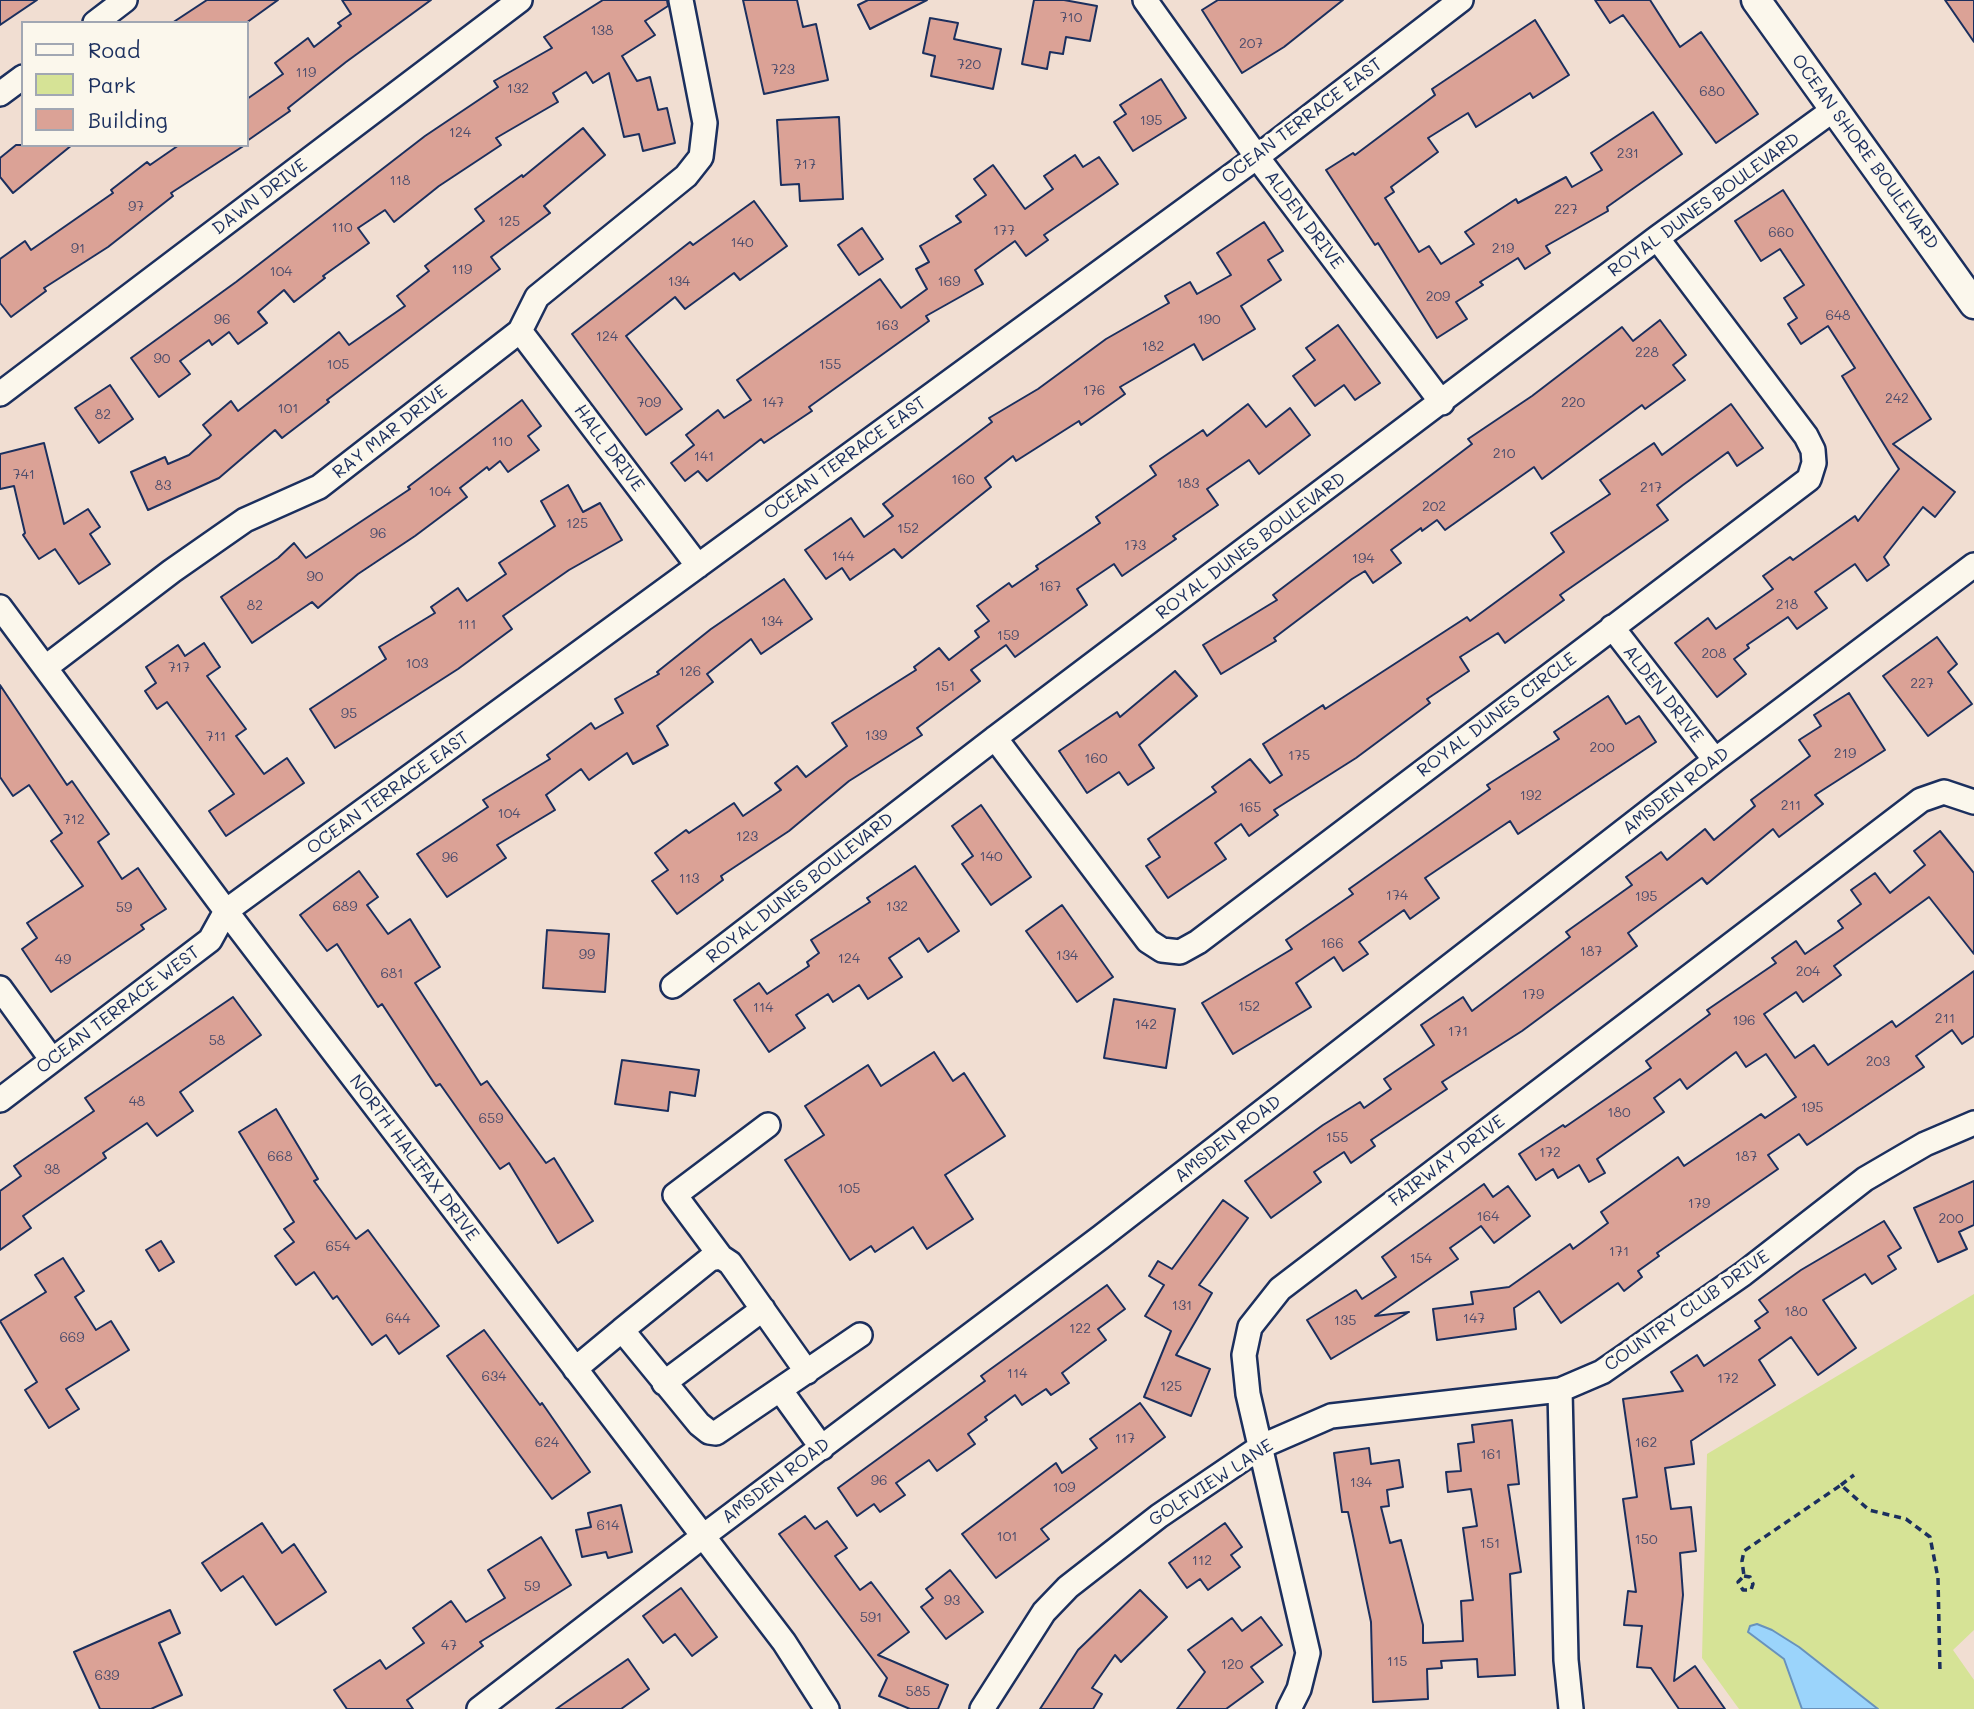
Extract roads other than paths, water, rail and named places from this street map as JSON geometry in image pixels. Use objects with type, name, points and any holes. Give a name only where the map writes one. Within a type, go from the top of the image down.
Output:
[{"type":"main road","name":"OCEAN SHORE BOULEVARD","points":[[1756,0],[1974,304]]},
{"type":"street","points":[[98,21],[125,0]]},
{"type":"street","name":"DAWN DRIVE","points":[[0,394],[520,0]]},
{"type":"street","name":"RAY MAR DRIVE","points":[[46,667],[172,571],[245,520],[318,487],[520,331],[537,298],[686,176],[701,157],[705,123],[681,0]]},
{"type":"street","name":"ALDEN DRIVE","points":[[1145,0],[1257,157],[1441,403]]},
{"type":"street","name":"OCEAN TERRACE EAST","points":[[226,911],[1257,157],[1461,0]]},
{"type":"street","points":[[0,94],[21,78]]},
{"type":"street","name":"ROYAL DUNES BOULEVARD","points":[[673,986],[995,738],[1657,238],[1833,110]]},
{"type":"street","name":"ROYAL DUNES CIRCLE","points":[[995,738],[1148,941],[1162,950],[1180,952],[1209,934],[1809,479],[1814,463],[1813,450],[1806,436],[1657,238]]},
{"type":"street","name":"HALL DRIVE","points":[[520,331],[698,566]]},
{"type":"street","name":"AMSDEN ROAD","points":[[480,1709],[702,1537],[1101,1237],[1715,760],[1974,565]]},
{"type":"street","name":"NORTH HALIFAX DRIVE","points":[[0,607],[226,911],[784,1642],[827,1709]]},
{"type":"street","name":"ALDEN DRIVE","points":[[1612,627],[1715,760]]},
{"type":"street","name":"FAIRWAY DRIVE","points":[[1289,1709],[1299,1689],[1308,1653],[1248,1394],[1244,1355],[1250,1327],[1280,1289],[1922,800],[1944,792],[1974,802]]},
{"type":"street","name":"OCEAN TERRACE WEST","points":[[0,1100],[210,940],[226,911]]},
{"type":"street","points":[[0,988],[52,1060]]},
{"type":"street","name":"COUNTRY CLUB DRIVE","points":[[1560,1390],[1602,1372],[1743,1274],[1865,1179],[1925,1144],[1974,1123]]},
{"type":"street","points":[[768,1125],[675,1195],[721,1257],[730,1263],[807,1372]]},
{"type":"street","points":[[575,1369],[710,1259],[721,1257]]},
{"type":"street","points":[[664,1382],[763,1309]]},
{"type":"street","points":[[622,1330],[709,1432],[722,1432],[860,1335]]},
{"type":"street","points":[[1560,1390],[1566,1660],[1571,1709]]},
{"type":"street","name":"GOLFVIEW LANE","points":[[982,1709],[1044,1612],[1068,1587],[1159,1516],[1262,1446],[1331,1416],[1560,1390]]},
{"type":"street","points":[[780,1391],[822,1448]]},
{"type":"water","points":[[1757,1624],[1799,1647],[1878,1709],[1802,1709],[1784,1659],[1748,1632],[1750,1626]]}]
